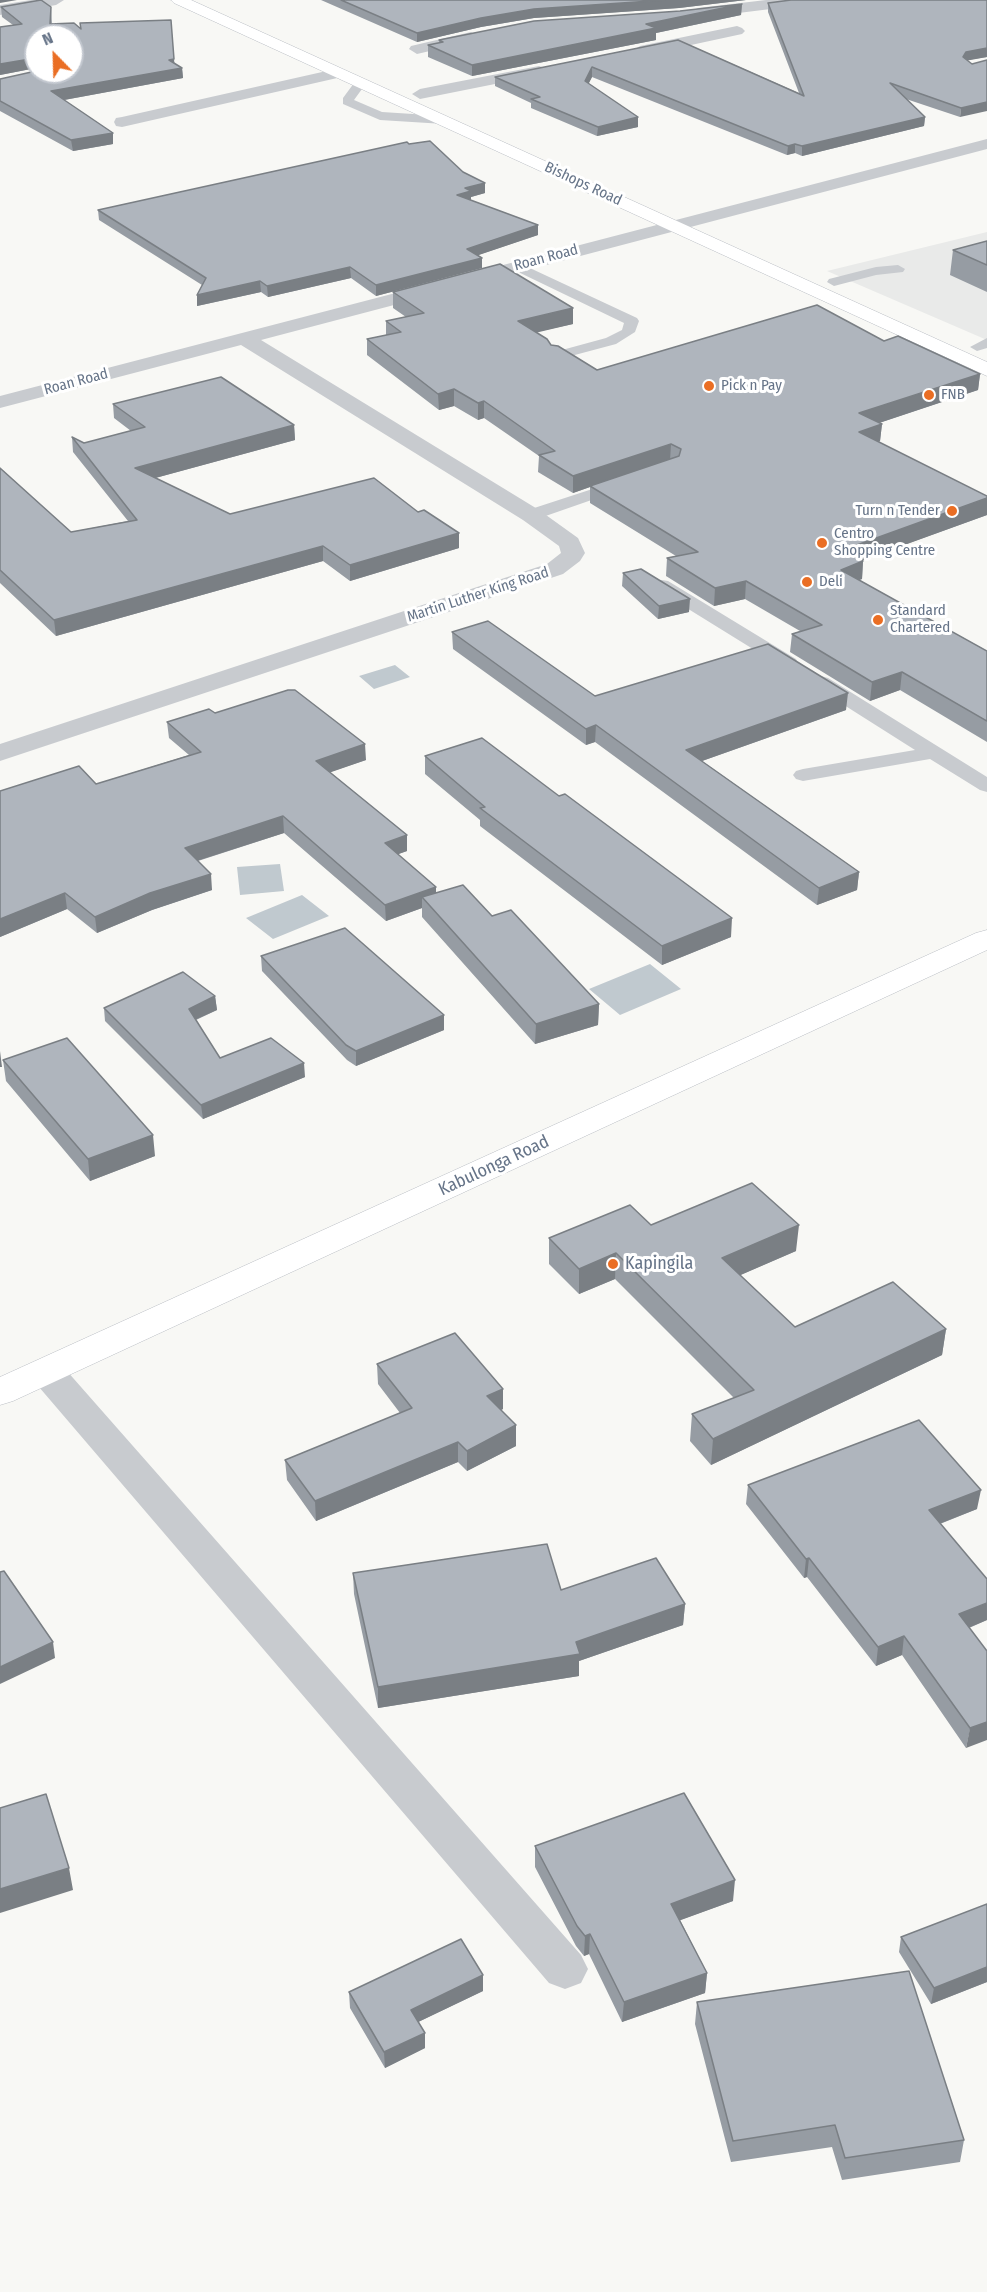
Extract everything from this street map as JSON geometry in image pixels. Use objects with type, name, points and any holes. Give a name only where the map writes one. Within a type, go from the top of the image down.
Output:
[{"type":"main road","name":"Bishops Road","points":[[178,0],[987,369]]},
{"type":"main road","name":"Bishops Road","points":[[212,0],[834,282],[984,347]]},
{"type":"main road","name":"Kabulonga Road","points":[[0,1392],[987,939]]},
{"type":"street","points":[[0,10],[56,0]]},
{"type":"street","points":[[679,15],[803,0]]},
{"type":"street","points":[[620,55],[737,32]]},
{"type":"street","points":[[417,49],[482,34]]},
{"type":"street","points":[[420,94],[549,69]]},
{"type":"street","points":[[122,122],[340,73]]},
{"type":"street","name":"Roan Road","points":[[0,402],[987,144]]},
{"type":"street","name":"Martin Luther King Road","points":[[0,753],[555,569],[568,561],[573,553],[570,543],[531,515],[243,338]]},
{"type":"street","points":[[46,1371],[565,1969]]},
{"type":"lane","points":[[517,266],[632,321],[628,332],[610,341],[556,356]]},
{"type":"lane","points":[[834,282],[876,271],[898,269]]},
{"type":"lane","points":[[531,515],[639,478]]},
{"type":"lane","points":[[642,572],[987,786]]},
{"type":"lane","points":[[803,775],[935,752]]},
{"type":"shaded area","points":[[987,232],[987,340],[827,271]]},
{"type":"shaded area","points":[[395,665],[410,677],[374,689],[359,676]]},
{"type":"shaded area","points":[[280,864],[284,891],[240,895],[237,867]]},
{"type":"shaded area","points":[[302,895],[329,916],[273,939],[246,918]]},
{"type":"shaded area","points":[[650,964],[681,989],[620,1015],[589,989]]},
{"type":"building","points":[[41,0],[51,7],[50,24],[24,24],[24,60],[0,64],[0,27],[22,24],[1,7]]},
{"type":"building","points":[[341,0],[665,0],[534,9],[481,18],[417,33]]},
{"type":"building","points":[[791,0],[987,0],[987,48],[966,52],[963,57],[972,64],[987,60],[987,102],[961,108],[890,83],[925,117],[802,146],[795,144],[788,146],[592,67],[585,81],[638,117],[598,127],[531,99],[540,97],[495,77],[678,40],[804,96],[768,3]]},
{"type":"building","points":[[742,4],[646,24],[656,28],[472,65],[428,45],[443,42],[439,40],[534,21],[680,11]]},
{"type":"building","points":[[171,20],[174,59],[169,60],[182,68],[51,91],[113,133],[71,140],[0,101],[0,79],[24,74],[24,84],[84,84],[84,24],[80,23]]},
{"type":"building","points":[[430,141],[463,172],[485,183],[465,188],[471,191],[457,195],[538,225],[467,249],[482,258],[376,285],[350,267],[267,286],[260,281],[197,295],[206,278],[98,210],[407,142],[409,144]]},
{"type":"building","points":[[987,241],[987,265],[953,250]]},
{"type":"building","points":[[500,264],[573,308],[518,321],[547,339],[551,345],[558,346],[597,370],[817,305],[884,341],[898,336],[980,374],[859,413],[882,424],[859,432],[987,498],[843,550],[863,561],[841,570],[987,651],[987,721],[902,672],[872,682],[792,634],[822,625],[746,581],[715,588],[667,558],[698,552],[590,486],[679,456],[681,449],[671,444],[573,476],[539,455],[555,451],[484,401],[478,403],[454,389],[438,394],[367,339],[401,332],[386,321],[424,313],[393,292]]},
{"type":"building","points":[[221,377],[294,425],[135,468],[230,514],[374,478],[418,512],[424,510],[459,533],[350,565],[323,546],[54,620],[0,570],[0,468],[71,532],[137,520],[72,437],[84,443],[145,427],[113,404]]},
{"type":"building","points":[[641,569],[690,599],[659,606],[623,573]]},
{"type":"building","points":[[488,621],[595,696],[768,644],[848,693],[686,750],[859,872],[819,888],[596,725],[586,729],[452,632]]},
{"type":"building","points":[[288,690],[295,690],[365,744],[316,761],[407,835],[385,843],[436,887],[385,905],[283,816],[185,848],[211,874],[150,893],[95,917],[65,893],[0,919],[0,791],[79,766],[96,784],[201,752],[167,722],[209,709],[215,713]]},
{"type":"building","points":[[482,738],[559,796],[565,794],[732,918],[662,946],[480,808],[485,807],[425,756]]},
{"type":"building","points":[[463,885],[492,916],[511,910],[599,1004],[536,1024],[422,897]]},
{"type":"building","points":[[345,928],[444,1015],[356,1051],[346,1045],[261,956]]},
{"type":"building","points":[[183,972],[215,996],[189,1009],[220,1058],[271,1038],[304,1063],[201,1105],[104,1008]]},
{"type":"building","points":[[67,1038],[153,1135],[88,1159],[3,1060]]},
{"type":"building","points":[[752,1183],[799,1225],[722,1258],[795,1327],[893,1282],[946,1329],[713,1439],[692,1414],[754,1390],[616,1253],[579,1269],[549,1238],[630,1205],[651,1225]]},
{"type":"building","points":[[455,1333],[503,1389],[487,1396],[516,1425],[467,1451],[458,1442],[315,1501],[285,1460],[412,1408],[377,1364]]},
{"type":"building","points":[[919,1420],[981,1490],[929,1510],[987,1579],[987,1603],[959,1614],[987,1651],[987,1722],[970,1728],[904,1636],[878,1647],[809,1558],[806,1559],[748,1485]]},
{"type":"building","points":[[547,1544],[561,1590],[656,1558],[685,1604],[576,1642],[580,1654],[378,1687],[353,1573]]},
{"type":"building","points":[[4,1571],[53,1642],[0,1667],[0,1572]]},
{"type":"building","points":[[684,1793],[735,1880],[671,1904],[707,1973],[624,2002],[590,1934],[585,1936],[577,1926],[535,1846]]},
{"type":"building","points":[[46,1794],[69,1868],[0,1889],[0,1808]]},
{"type":"building","points":[[987,1904],[987,1967],[934,1988],[901,1937]]},
{"type":"building","points":[[461,1939],[483,1975],[411,2010],[425,2033],[384,2052],[349,1992]]},
{"type":"building","points":[[909,1971],[964,2140],[845,2158],[835,2125],[733,2141],[697,2002]]},
{"type":"place","name":"Pick n Pay","points":[[709,386]]},
{"type":"place","name":"FNB","points":[[929,395]]},
{"type":"place","name":"Turn n Tender","points":[[952,511]]},
{"type":"place","name":"Centro Shopping Centre","points":[[822,543]]},
{"type":"place","name":"Deli","points":[[807,582]]},
{"type":"place","name":"Standard Chartered","points":[[878,620]]},
{"type":"place","name":"Kapingila","points":[[613,1264]]}]
